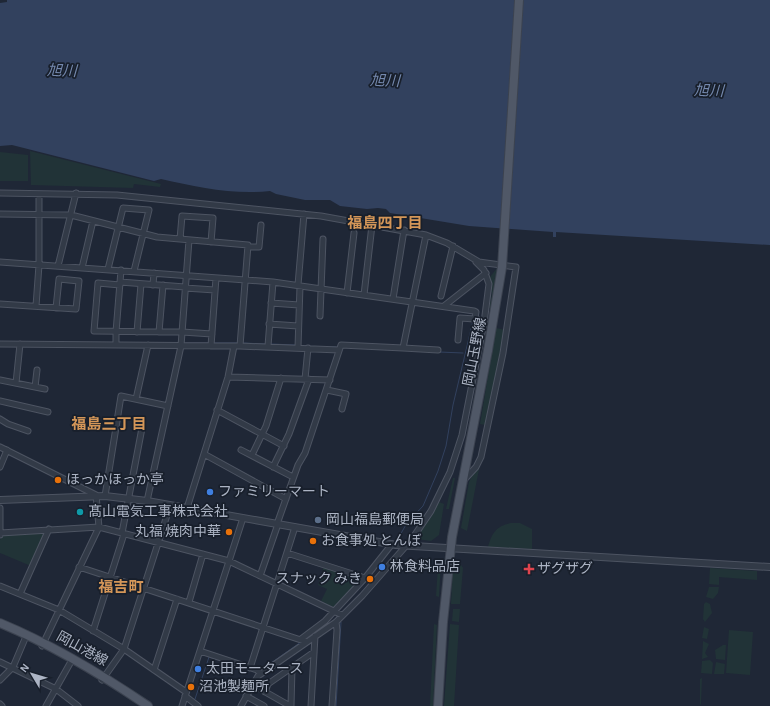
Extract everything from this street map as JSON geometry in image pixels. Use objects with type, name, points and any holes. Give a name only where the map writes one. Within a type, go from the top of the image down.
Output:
[{"type":"main road","name":"岡山玉野線","points":[[438,706],[443,622],[450,549],[461,483],[488,350],[502,267],[519,0]]},
{"type":"main road","name":"岡山港線","points":[[0,622],[72,660],[148,706]]},
{"type":"main road","name":"岡山港線","points":[[0,627],[26,636]]},
{"type":"main road","name":"岡山港線","points":[[103,679],[140,706]]},
{"type":"street","points":[[0,193],[76,193],[160,198],[304,214],[426,235],[453,246],[474,259],[493,265],[516,267],[513,296],[503,353],[481,457],[476,467],[461,483]]},
{"type":"street","points":[[58,266],[76,193]]},
{"type":"street","points":[[36,306],[39,266],[39,194]]},
{"type":"street","points":[[108,269],[123,208],[149,210],[134,271]]},
{"type":"street","points":[[0,214],[70,215],[144,234],[189,240],[248,245],[248,247],[259,247],[261,225]]},
{"type":"street","points":[[298,347],[299,285],[304,214]]},
{"type":"street","points":[[180,239],[182,216],[213,218],[211,242]]},
{"type":"street","points":[[82,268],[92,221]]},
{"type":"street","points":[[364,295],[372,225]]},
{"type":"street","points":[[393,299],[404,230]]},
{"type":"street","points":[[347,293],[354,233]]},
{"type":"street","points":[[403,348],[426,235]]},
{"type":"street","points":[[320,316],[323,239]]},
{"type":"street","points":[[147,501],[181,346],[189,240]]},
{"type":"street","points":[[441,296],[453,246]]},
{"type":"street","points":[[187,508],[237,346],[248,247]]},
{"type":"street","points":[[241,706],[259,672],[304,640],[325,621],[362,596],[406,546],[431,511],[442,489],[462,435],[484,323],[489,291],[486,273],[474,259]]},
{"type":"street","points":[[0,262],[39,266],[108,269],[121,272],[134,271],[186,277],[299,285],[474,311],[476,312],[476,319]]},
{"type":"street","points":[[444,306],[486,273],[489,266],[493,265]]},
{"type":"street","points":[[116,344],[121,272]]},
{"type":"street","points":[[153,285],[154,274]]},
{"type":"street","points":[[0,304],[36,306],[56,308],[76,309],[79,281],[59,279],[56,308]]},
{"type":"street","points":[[211,346],[216,279]]},
{"type":"street","points":[[212,334],[182,332],[94,331],[98,283],[163,285],[215,290]]},
{"type":"street","points":[[268,346],[272,283]]},
{"type":"street","points":[[138,332],[141,284]]},
{"type":"street","points":[[159,332],[163,285]]},
{"type":"street","points":[[271,303],[299,305]]},
{"type":"street","points":[[458,340],[460,318],[476,319],[484,323]]},
{"type":"street","points":[[269,324],[298,326]]},
{"type":"street","points":[[0,344],[268,346],[339,350]]},
{"type":"street","points":[[16,383],[20,344]]},
{"type":"street","points":[[136,399],[148,345]]},
{"type":"street","points":[[260,576],[293,477],[305,453],[327,390],[328,380],[341,345],[438,350]]},
{"type":"street","points":[[274,467],[284,446],[307,379],[308,348]]},
{"type":"street","points":[[35,387],[37,370]]},
{"type":"street","points":[[228,377],[328,380]]},
{"type":"street","points":[[252,455],[262,434],[281,378]]},
{"type":"street","points":[[0,380],[45,389]]},
{"type":"street","points":[[327,390],[346,394],[342,409]]},
{"type":"street","points":[[105,496],[121,396],[168,406]]},
{"type":"street","points":[[0,401],[48,412]]},
{"type":"street","points":[[217,410],[284,446]]},
{"type":"street","points":[[0,419],[8,424],[28,431]]},
{"type":"street","points":[[93,631],[111,578],[123,534],[128,498],[142,428]]},
{"type":"street","points":[[0,447],[96,495]]},
{"type":"street","points":[[0,467],[7,450]]},
{"type":"street","points":[[241,450],[293,477]]},
{"type":"street","points":[[204,454],[286,499]]},
{"type":"street","points":[[43,645],[99,527],[96,495]]},
{"type":"street","points":[[0,500],[96,495],[147,501],[394,545],[770,567]]},
{"type":"street","points":[[103,679],[124,649],[170,506]]},
{"type":"street","points":[[0,508],[0,534],[49,529],[99,527],[229,561],[338,613]]},
{"type":"street","points":[[182,706],[243,518]]},
{"type":"street","points":[[250,668],[296,527]]},
{"type":"street","points":[[20,594],[49,529]]},
{"type":"street","points":[[332,706],[337,630],[336,622],[338,613],[365,578],[394,545]]},
{"type":"street","points":[[287,552],[365,578]]},
{"type":"street","points":[[189,602],[203,554]]},
{"type":"street","points":[[79,567],[304,640],[315,636],[336,622]]},
{"type":"street","points":[[0,586],[59,610],[124,649],[186,694],[198,706]]},
{"type":"street","points":[[154,670],[177,599]]},
{"type":"street","points":[[0,680],[13,667],[26,636]]},
{"type":"street","points":[[311,706],[315,636]]},
{"type":"street","points":[[200,651],[259,672]]},
{"type":"street","points":[[265,692],[268,684],[314,652]]},
{"type":"street","points":[[46,706],[72,660]]},
{"type":"street","points":[[0,662],[56,689],[78,706]]},
{"type":"street","points":[[253,685],[291,706],[292,668]]},
{"type":"street","points":[[246,696],[264,706]]},
{"type":"shaded area","points":[[30,151],[161,184],[160,187],[134,184],[133,188],[31,185]]},
{"type":"shaded area","points":[[0,152],[28,155],[28,181],[0,181]]},
{"type":"shaded area","points":[[497,268],[491,308],[489,308],[492,294],[490,277]]},
{"type":"shaded area","points":[[496,328],[506,330],[485,425],[480,424]]},
{"type":"shaded area","points":[[481,459],[467,531],[461,528],[469,482]]},
{"type":"shaded area","points":[[453,478],[455,478],[449,509],[446,509]]},
{"type":"shaded area","points":[[439,502],[444,504],[439,535],[431,541],[417,539],[423,527]]},
{"type":"shaded area","points":[[520,523],[532,529],[532,549],[488,547],[495,531],[506,524]]},
{"type":"shaded area","points":[[47,532],[31,566],[0,553],[0,540],[2,535]]},
{"type":"shaded area","points":[[440,563],[439,597],[436,596],[438,566]]},
{"type":"shaded area","points":[[453,564],[461,565],[463,568],[460,604],[451,604]]},
{"type":"shaded area","points":[[324,566],[363,578],[333,607],[321,601],[327,589],[318,585]]},
{"type":"shaded area","points":[[710,568],[757,571],[757,580],[719,577],[719,585],[709,584]]},
{"type":"shaded area","points":[[709,587],[719,587],[718,593],[713,599],[706,597]]},
{"type":"shaded area","points":[[706,602],[710,604],[712,613],[705,622],[703,619],[704,604]]},
{"type":"shaded area","points":[[453,609],[460,609],[459,622],[452,621]]},
{"type":"shaded area","points":[[434,624],[437,625],[433,706],[430,706]]},
{"type":"shaded area","points":[[450,624],[459,625],[454,706],[444,706]]},
{"type":"shaded area","points":[[704,627],[709,629],[707,639],[702,638]]},
{"type":"shaded area","points":[[729,630],[753,632],[750,675],[726,673]]},
{"type":"shaded area","points":[[703,641],[709,644],[705,653],[708,657],[702,659]]},
{"type":"shaded area","points":[[723,645],[726,645],[725,660],[716,659],[715,650]]},
{"type":"shaded area","points":[[710,660],[713,663],[712,674],[701,673],[702,661]]},
{"type":"shaded area","points":[[716,662],[725,664],[724,674],[714,674]]},
{"type":"shaded area","points":[[702,678],[701,704],[700,705],[700,679]]},
{"type":"water","name":"旭川","points":[[7,0],[770,0],[770,245],[556,232],[556,237],[553,237],[553,232],[469,226],[390,213],[386,209],[367,209],[340,206],[330,200],[305,200],[276,194],[270,191],[229,191],[161,179],[154,181],[12,145],[0,146],[0,3],[7,2]]},
{"type":"waterway","points":[[396,542],[407,523],[423,506],[438,471],[446,446],[453,405],[473,321]]},
{"type":"waterway","points":[[186,343],[208,343]]},
{"type":"waterway","points":[[214,343],[237,343]]},
{"type":"waterway","points":[[243,343],[265,344]]},
{"type":"waterway","points":[[271,344],[295,345]]},
{"type":"waterway","points":[[322,347],[336,347]]},
{"type":"waterway","points":[[439,352],[463,353]]},
{"type":"waterway","points":[[370,575],[392,548]]},
{"type":"waterway","points":[[336,706],[341,622],[339,621]]},
{"type":"waterway","points":[[320,628],[326,623]]},
{"type":"waterway","points":[[261,670],[301,642]]},
{"type":"waterway","points":[[195,699],[209,657],[256,671]]},
{"type":"place","name":"ほっかほっか亭","points":[[58,480]]},
{"type":"place","name":"ファミリーマート","points":[[210,492]]},
{"type":"place","name":"髙山電気工事株式会社","points":[[80,512]]},
{"type":"place","name":"岡山福島郵便局","points":[[318,520]]},
{"type":"place","name":"丸福 焼肉中華","points":[[229,532]]},
{"type":"place","name":"お食事処 とんぼ","points":[[313,541]]},
{"type":"place","name":"林食料品店","points":[[382,567]]},
{"type":"place","name":"ザグザグ","points":[[529,569]]},
{"type":"place","name":"スナック みき","points":[[370,579]]},
{"type":"place","name":"太田モータース","points":[[198,669]]},
{"type":"place","name":"沼池製麺所","points":[[191,687]]},
{"type":"district","name":"福島四丁目","points":[[385,223]]},
{"type":"district","name":"福島三丁目","points":[[109,424]]},
{"type":"district","name":"福吉町","points":[[121,587]]}]
